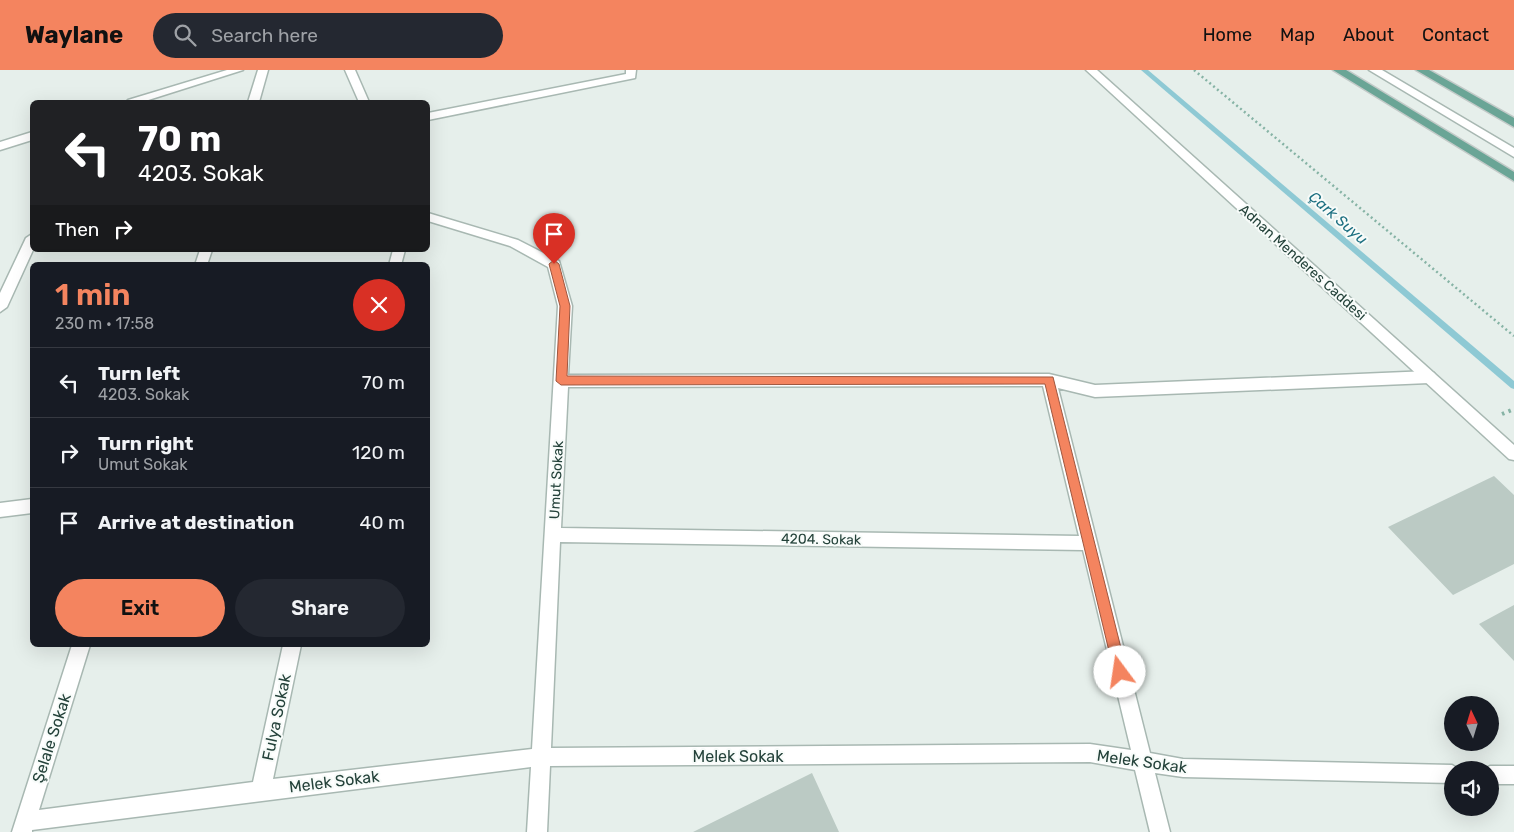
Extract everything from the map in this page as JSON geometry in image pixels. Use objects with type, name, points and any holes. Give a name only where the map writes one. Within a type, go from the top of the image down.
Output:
[{"type":"main road","points":[[1338,70],[1514,177]]},
{"type":"main road","points":[[1421,70],[1514,123]]},
{"type":"street","points":[[139,100],[238,70]]},
{"type":"street","points":[[254,100],[263,70]]},
{"type":"street","points":[[350,70],[363,100]]},
{"type":"street","points":[[430,117],[631,76],[631,70]]},
{"type":"street","name":"Adnan Menderes Caddesi","points":[[1091,70],[1514,454]]},
{"type":"street","points":[[1374,70],[1514,153]]},
{"type":"street","points":[[0,146],[30,137]]},
{"type":"street","name":"Umut Sokak","points":[[430,218],[514,243],[554,264],[565,306],[537,832]]},
{"type":"street","points":[[0,306],[30,242]]},
{"type":"street","points":[[561,381],[1049,380],[1095,391],[1430,377]]},
{"type":"street","points":[[1049,380],[1160,832]]},
{"type":"street","points":[[0,510],[30,506]]},
{"type":"street","name":"4204. Sokak","points":[[553,535],[1089,543]]},
{"type":"street","name":"Şelale Sokak","points":[[24,827],[80,647]]},
{"type":"street","name":"Fulya Sokak","points":[[261,790],[292,647]]},
{"type":"street","name":"Melek Sokak","points":[[24,827],[261,790],[541,757],[1090,753],[1143,764],[1183,768],[1444,774]]},
{"type":"street","points":[[1499,775],[1514,775]]},
{"type":"path","points":[[1194,70],[1514,336]]},
{"type":"building","points":[[1494,476],[1514,495],[1514,564],[1453,595],[1388,527]]},
{"type":"building","points":[[1514,605],[1514,661],[1479,624]]},
{"type":"building","points":[[812,773],[839,832],[693,832]]},
{"type":"waterway","name":"Çark Suyu","points":[[1144,70],[1514,386]]},
{"type":"route","points":[[554,264],[565,306],[561,381],[1049,380],[1120,672]]}]
